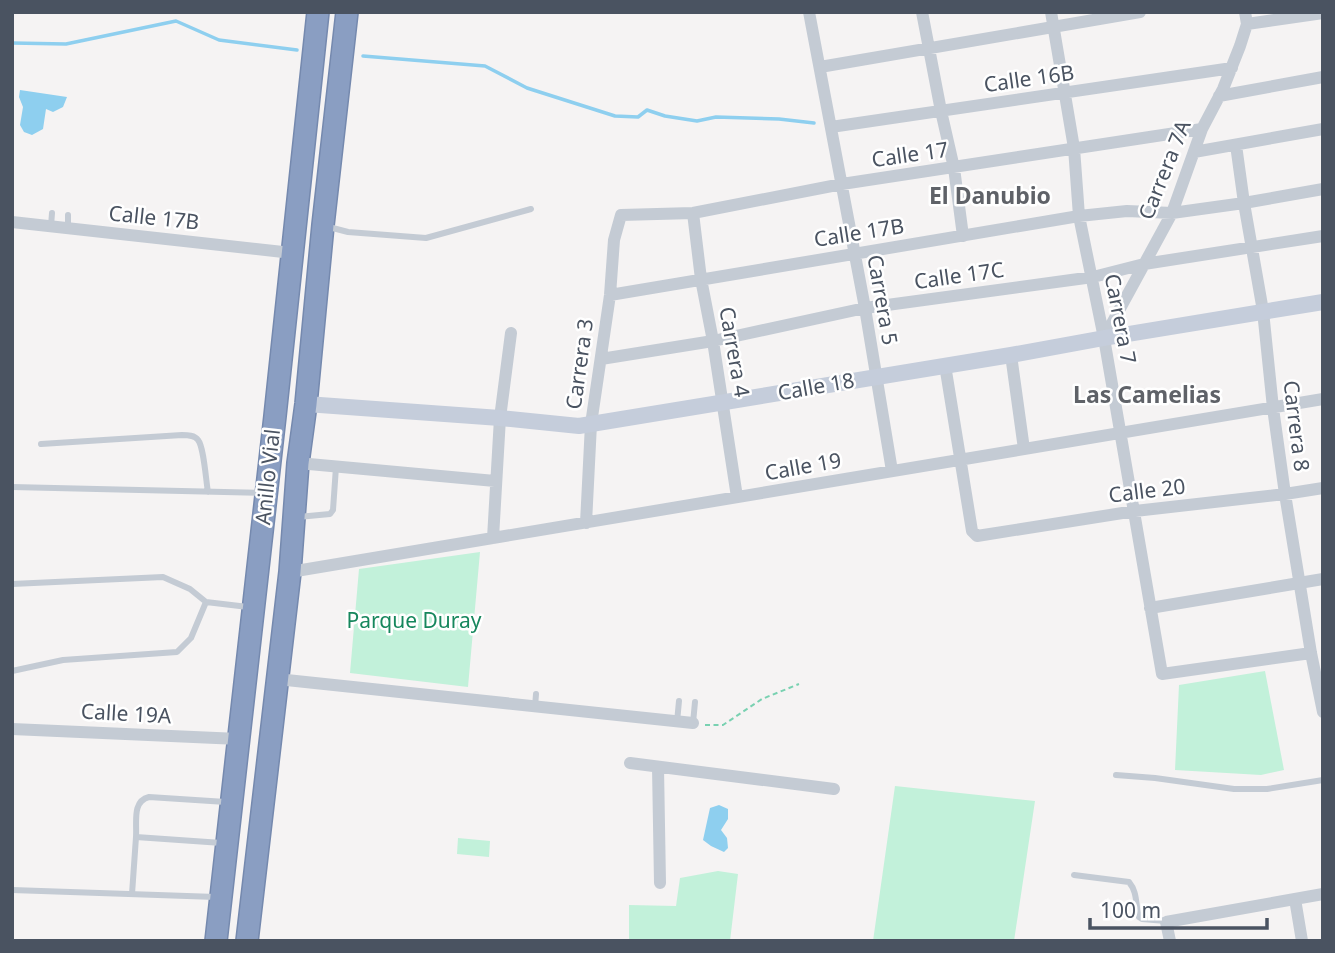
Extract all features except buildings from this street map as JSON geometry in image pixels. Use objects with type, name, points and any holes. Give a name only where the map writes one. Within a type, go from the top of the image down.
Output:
[{"type":"highway","name":"Anillo Vial","points":[[216,941],[318,12]]},
{"type":"highway","name":"Anillo Vial","points":[[247,941],[290,572],[298,463],[347,13]]},
{"type":"street","name":"Carrera 5","points":[[809,12],[865,308],[892,471]]},
{"type":"street","points":[[922,12],[954,168],[963,236]]},
{"type":"street","name":"Carrera 7","points":[[1051,12],[1074,148],[1079,216],[1122,433],[1162,674],[1311,653]]},
{"type":"street","points":[[820,68],[1140,12]]},
{"type":"street","points":[[1246,18],[1322,13]]},
{"type":"street","name":"Carrera 7A","points":[[1104,338],[1172,213],[1202,129],[1232,68],[1246,18]]},
{"type":"street","name":"Calle 16B","points":[[831,127],[1232,68]]},
{"type":"street","points":[[1219,96],[1323,77]]},
{"type":"street","name":"Calle 17","points":[[625,214],[693,213],[842,184],[1202,129]]},
{"type":"street","points":[[1194,152],[1323,129]]},
{"type":"street","name":"Carrera 8","points":[[1236,145],[1263,312],[1285,494],[1323,712]]},
{"type":"street","name":"Calle 17B","points":[[610,295],[1079,216],[1128,211],[1172,213],[1323,189]]},
{"type":"street","name":"Carrera 4","points":[[693,213],[701,279],[737,497]]},
{"type":"street","name":"Carrera 3","points":[[586,523],[591,424],[610,295],[614,240],[620,217],[625,214]]},
{"type":"street","name":"Calle 17B","points":[[12,222],[68,221],[292,253]]},
{"type":"street","name":"Calle 17C","points":[[601,359],[713,341],[865,308],[1093,276],[1144,264],[1323,236]]},
{"type":"street","name":"Calle 18","points":[[306,404],[579,426],[1323,302]]},
{"type":"street","points":[[493,538],[500,418],[511,333]]},
{"type":"street","points":[[1011,355],[1024,449]]},
{"type":"street","points":[[945,365],[961,460]]},
{"type":"street","name":"Calle 19","points":[[290,572],[1323,399]]},
{"type":"street","name":"Calle 20","points":[[961,460],[972,531],[977,536],[1135,511],[1323,488]]},
{"type":"street","points":[[298,463],[495,481]]},
{"type":"street","points":[[1150,608],[1323,579]]},
{"type":"street","points":[[277,679],[536,700],[693,723]]},
{"type":"street","name":"Calle 19A","points":[[12,729],[239,739]]},
{"type":"street","points":[[630,763],[834,789]]},
{"type":"street","points":[[658,767],[660,883]]},
{"type":"street","points":[[1170,941],[1166,922],[1323,894]]},
{"type":"street","points":[[1295,899],[1302,941]]},
{"type":"lane","points":[[323,225],[348,232],[426,238],[531,209]]},
{"type":"lane","points":[[41,444],[192,436],[198,440],[202,449],[208,492]]},
{"type":"lane","points":[[293,517],[330,514],[333,510],[336,466]]},
{"type":"lane","points":[[12,487],[266,494]]},
{"type":"lane","points":[[12,584],[163,577],[190,589],[206,602],[254,607]]},
{"type":"lane","points":[[12,671],[63,660],[177,652],[191,638],[206,602]]},
{"type":"lane","points":[[677,722],[679,701]]},
{"type":"lane","points":[[693,723],[695,702]]},
{"type":"lane","points":[[1116,775],[1234,789],[1267,789],[1323,780]]},
{"type":"lane","points":[[132,894],[136,812],[142,799],[149,797],[232,803]]},
{"type":"lane","points":[[136,837],[227,843]]},
{"type":"lane","points":[[1073,875],[1129,883],[1134,889],[1139,917],[1166,922]]},
{"type":"lane","points":[[12,890],[221,897]]},
{"type":"path","points":[[693,723],[723,725],[762,699],[799,684]]},
{"type":"green space","name":"Parque Duray","points":[[480,552],[468,687],[350,673],[359,569]]},
{"type":"green space","points":[[1265,671],[1284,770],[1261,775],[1175,770],[1179,685]]},
{"type":"green space","points":[[895,786],[1035,801],[1014,941],[873,941]]},
{"type":"green space","points":[[458,838],[490,841],[489,857],[457,854]]},
{"type":"green space","points":[[718,871],[738,874],[730,941],[629,941],[629,905],[676,906],[680,878]]},
{"type":"water","points":[[20,90],[67,97],[63,107],[53,112],[46,109],[43,129],[32,135],[24,132],[20,125],[23,107],[19,97]]},
{"type":"water","points":[[719,805],[728,809],[728,819],[721,830],[727,838],[728,848],[724,852],[703,840],[710,808]]},
{"type":"waterway","points":[[12,43],[66,44],[176,21],[219,40],[297,50]]},
{"type":"waterway","points":[[363,56],[485,66],[527,88],[615,116],[638,117],[647,110],[697,121],[716,117],[814,123]]},
{"type":"district","name":"El Danubio","points":[[990,196]]},
{"type":"district","name":"Las Camelias","points":[[1147,395]]}]
